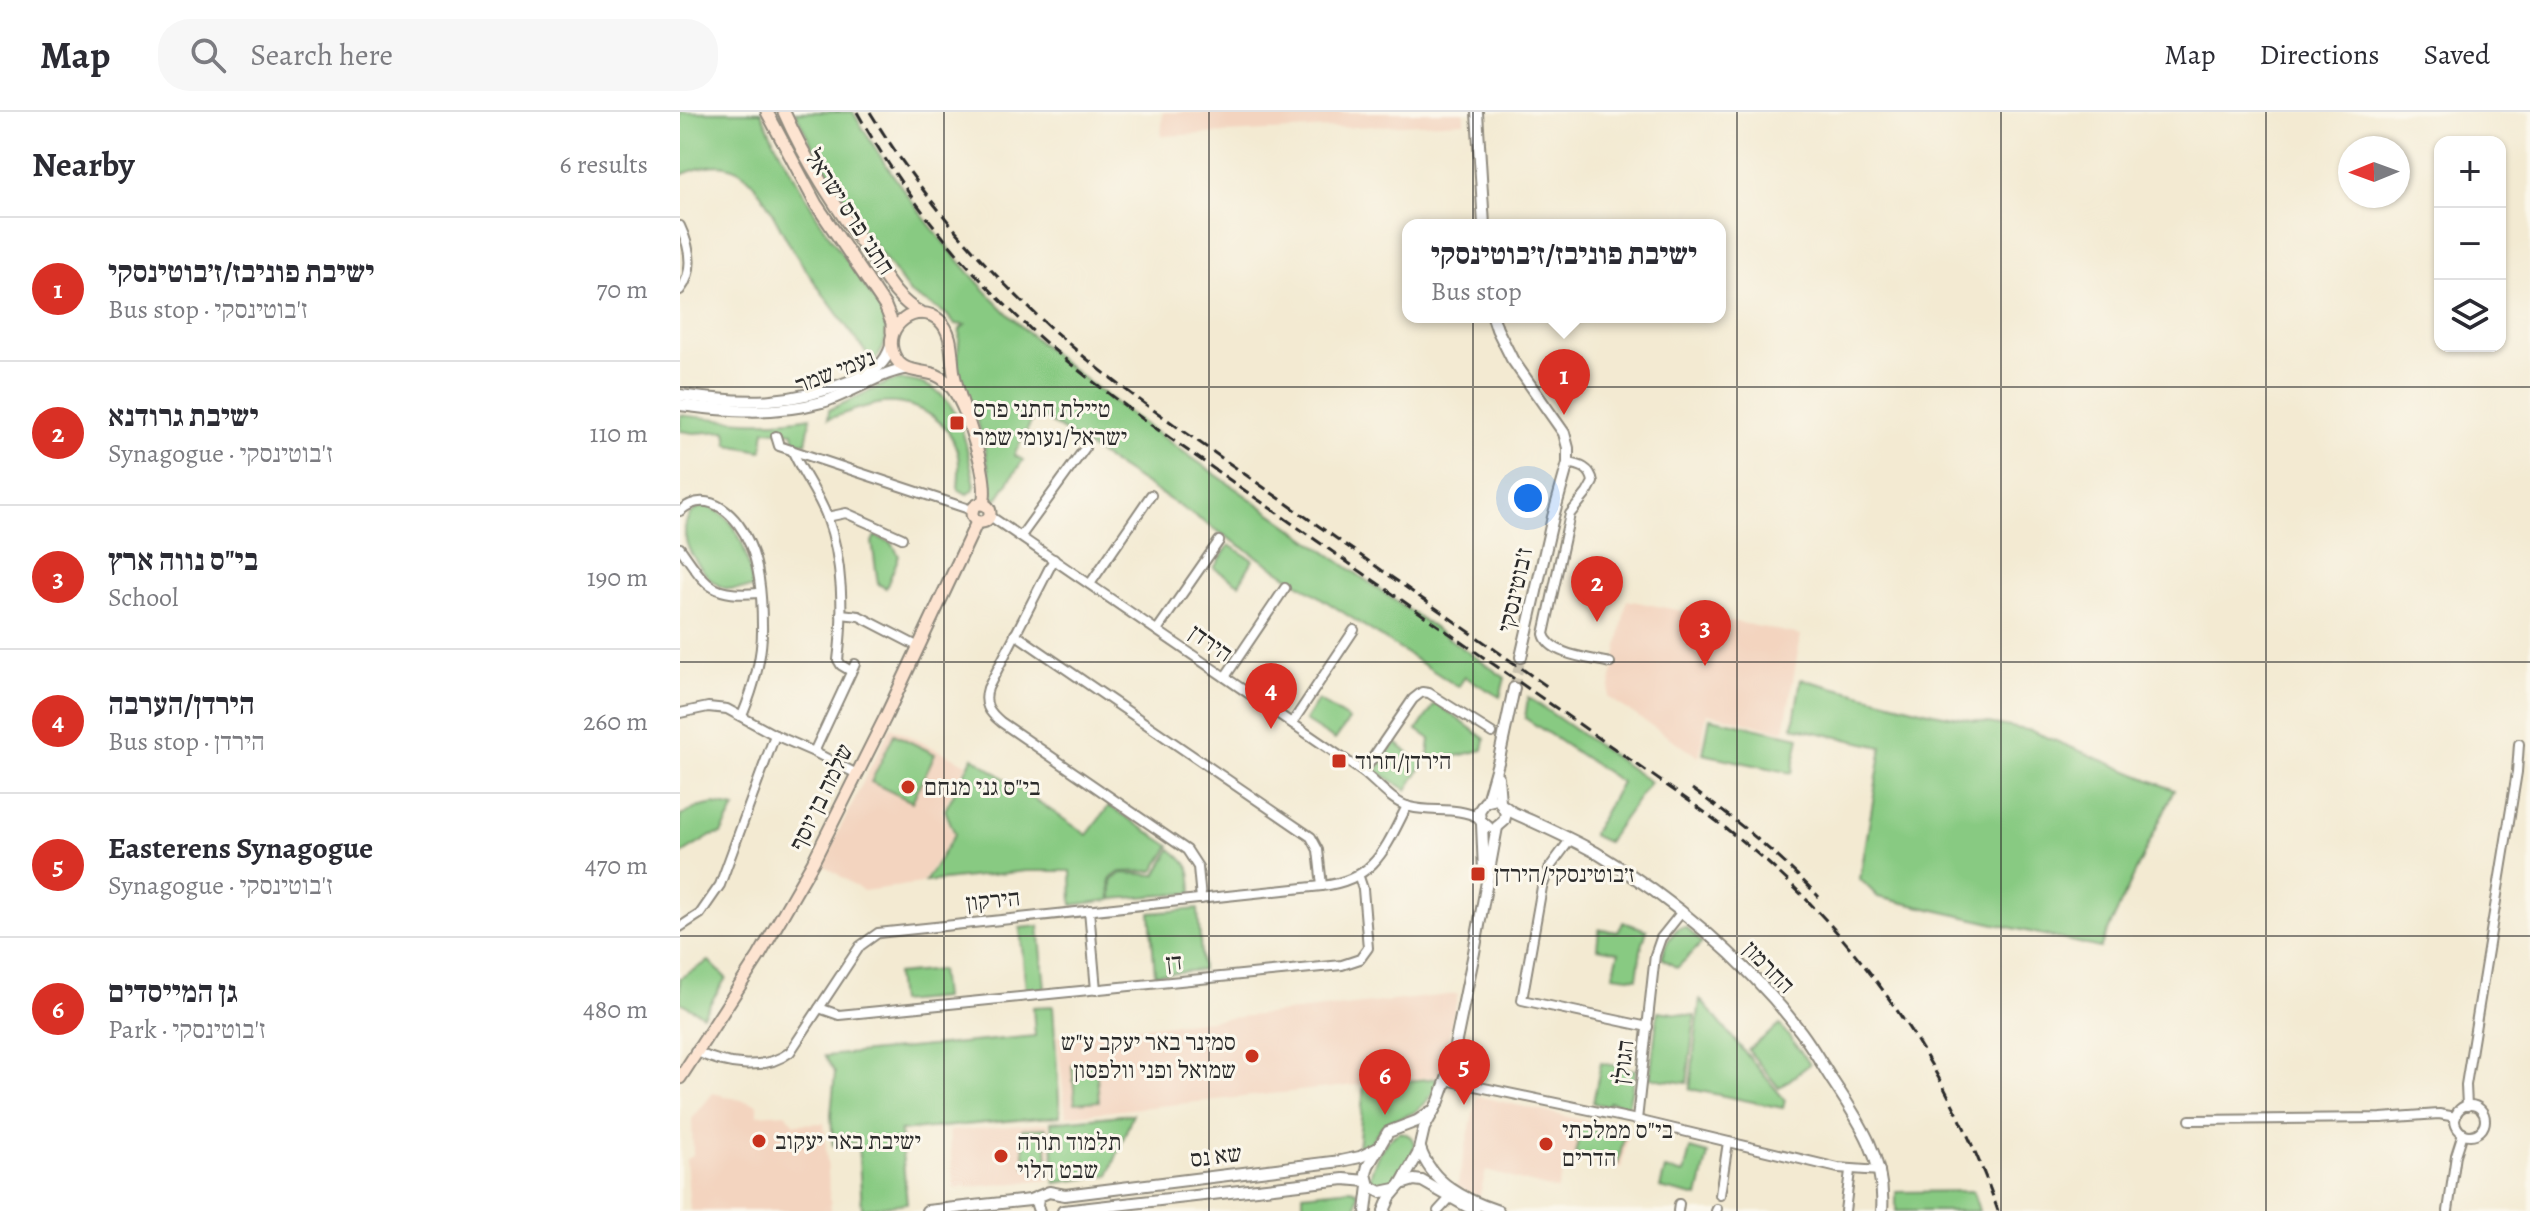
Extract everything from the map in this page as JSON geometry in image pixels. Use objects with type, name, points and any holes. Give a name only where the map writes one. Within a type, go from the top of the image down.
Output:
[{"type":"main road","name":"חתני פרס ישראל","points":[[767,112],[808,192],[885,306],[892,323],[892,341]]},
{"type":"main road","name":"חתני פרס ישראל","points":[[784,112],[814,172],[841,214],[902,300],[921,313]]},
{"type":"main road","points":[[965,412],[960,399],[946,381],[937,375],[908,369],[900,363],[892,341],[900,322],[906,317],[921,313],[937,318],[948,331],[954,377],[965,412],[984,485],[972,517],[977,522],[984,522],[990,516],[989,508],[978,507]]},
{"type":"main road","points":[[924,372],[941,365],[950,345]]},
{"type":"main road","name":"שלמה בן יוסף","points":[[680,1078],[799,888],[919,647],[977,522]]},
{"type":"street","points":[[1477,112],[1484,219]]},
{"type":"street","points":[[680,226],[690,263],[685,284],[680,290]]},
{"type":"street","name":"ז'בוטינסקי","points":[[1496,323],[1512,359],[1564,433],[1568,463],[1521,657]]},
{"type":"street","name":"נעמי שמר","points":[[680,395],[764,402],[808,396],[869,373],[884,363],[892,341]]},
{"type":"street","name":"נעמי שמר","points":[[680,405],[741,411],[789,410],[826,401],[893,370],[908,369]]},
{"type":"street","points":[[776,436],[779,446],[978,507]]},
{"type":"street","points":[[1021,536],[1085,448]]},
{"type":"street","points":[[792,450],[827,517],[838,568],[841,614],[838,660],[841,665],[853,668],[814,752]]},
{"type":"street","points":[[1568,463],[1585,468],[1593,482],[1570,514],[1545,640],[1556,650],[1610,663]]},
{"type":"street","points":[[1090,584],[1151,495]]},
{"type":"street","points":[[680,511],[686,506],[705,501],[721,506],[750,545],[762,625],[753,689],[742,716]]},
{"type":"street","points":[[827,517],[846,513],[902,538]]},
{"type":"street","name":"הירדן","points":[[990,516],[1363,772],[1407,806]]},
{"type":"street","points":[[1157,630],[1219,541]]},
{"type":"street","points":[[680,548],[699,575],[717,591],[732,595],[759,593]]},
{"type":"street","points":[[1054,559],[988,688],[986,699],[989,710],[1001,722],[1187,850],[1198,867],[1201,899]]},
{"type":"street","points":[[1225,677],[1285,588]]},
{"type":"street","points":[[841,614],[859,616],[919,647]]},
{"type":"street","points":[[1292,723],[1354,630]]},
{"type":"street","points":[[1015,634],[1311,837],[1318,850],[1322,886]]},
{"type":"street","points":[[1483,909],[1484,832],[1479,811],[1499,759],[1514,688]]},
{"type":"street","points":[[1363,772],[1416,695],[1422,692],[1429,693],[1492,733]]},
{"type":"street","points":[[680,713],[717,707],[742,716],[857,774]]},
{"type":"street","points":[[680,927],[700,914],[720,885],[775,735]]},
{"type":"street","points":[[2467,1106],[2466,1085],[2519,744]]},
{"type":"street","points":[[1384,1211],[1421,1146],[1424,1128],[1446,1080],[1499,826],[1506,813],[1502,804],[1499,759]]},
{"type":"street","points":[[1455,810],[1485,802],[1502,804]]},
{"type":"street","name":"החרמון","points":[[1502,804],[1593,851],[1637,879],[1746,970],[1802,1033],[1856,1117],[1870,1142],[1880,1171],[1882,1211]]},
{"type":"street","points":[[1359,877],[1380,856],[1407,806],[1455,810],[1489,827],[1499,826]]},
{"type":"street","name":"החרמון","points":[[1499,826],[1512,822],[1538,824]]},
{"type":"street","points":[[1570,840],[1550,867],[1542,887],[1522,1000],[1648,1027]]},
{"type":"street","name":"הירקון","points":[[695,1051],[719,1062],[775,1062],[790,1052],[860,946],[878,933],[1322,886],[1359,877]]},
{"type":"street","name":"דן","points":[[819,1008],[839,1015],[1342,965],[1366,954],[1369,940],[1359,877]]},
{"type":"street","points":[[1089,910],[1096,990]]},
{"type":"street","name":"הגולן","points":[[1681,913],[1661,938],[1655,955],[1637,1120],[1850,1171],[1880,1171]]},
{"type":"street","points":[[1446,1080],[1637,1120]]},
{"type":"street","points":[[1366,1211],[1368,1166],[1388,1132],[1417,1121],[1439,1101]]},
{"type":"street","points":[[2467,1106],[2479,1109],[2484,1116],[2484,1124],[2476,1134],[2463,1133],[2457,1127],[2456,1117],[2460,1109],[2467,1106]]},
{"type":"street","points":[[2190,1120],[2381,1118],[2439,1114],[2456,1117]]},
{"type":"street","points":[[1400,1126],[1414,1130],[1429,1168],[1445,1185],[1470,1200],[1498,1211]]},
{"type":"street","points":[[2448,1211],[2456,1155],[2463,1133]]},
{"type":"street","points":[[1720,1195],[1728,1142]]},
{"type":"street","name":"שא נס","points":[[1038,1198],[1045,1193],[1057,1195],[1341,1161],[1360,1157],[1378,1148]]},
{"type":"street","points":[[1845,1211],[1850,1171]]},
{"type":"street","name":"שא נס","points":[[1061,1211],[1344,1179],[1368,1184],[1381,1192],[1414,1180],[1422,1181],[1475,1211]]},
{"type":"street","points":[[1057,1195],[1061,1211]]},
{"type":"street","points":[[927,1211],[1038,1198],[1039,1211]]},
{"type":"street","points":[[1438,1211],[1450,1198]]},
{"type":"shaded area","points":[[1163,112],[1464,112],[1464,122],[1161,136]]},
{"type":"shaded area","points":[[1627,600],[1801,635],[1784,731],[1707,713],[1699,757],[1608,697]]},
{"type":"shaded area","name":"בי\"ס גני מנחם","points":[[891,727],[967,764],[942,810],[953,834],[922,883],[863,891],[822,864]]},
{"type":"shaded area","name":"סמינר באר יעקב ע\"ש שמואל ופני וולפסון","points":[[1458,994],[1440,1076],[1066,1116],[1057,1036]]},
{"type":"shaded area","name":"ישיבת באר יעקוב","points":[[713,1093],[757,1104],[757,1115],[785,1113],[795,1124],[824,1123],[831,1211],[690,1211],[686,1159],[693,1156],[692,1119]]},
{"type":"shaded area","name":"בי\"ס ממלכתי הדרים","points":[[1477,1096],[1629,1131],[1621,1169],[1568,1156],[1557,1190],[1486,1171],[1479,1197],[1457,1187]]},
{"type":"shaded area","name":"תלמוד תורה שבט הלוי","points":[[1048,1123],[1052,1180],[954,1188],[949,1131]]},
{"type":"green space","points":[[680,112],[761,112],[822,225],[881,310],[886,338],[873,362],[803,266],[763,197],[748,178],[732,167],[717,165],[680,175]]},
{"type":"green space","points":[[795,112],[853,112],[924,217],[963,266],[1022,327],[1144,424],[1505,678],[1500,697],[1465,677],[1458,687],[1036,413],[1014,455],[1023,460],[995,502],[982,435],[957,366],[960,329],[965,325],[955,324],[946,314],[910,293],[837,194]]},
{"type":"green space","points":[[889,382],[921,383],[948,402],[963,432],[975,485],[973,491],[967,494],[958,489],[959,461],[955,445],[942,425],[923,411],[900,404],[877,404],[828,419],[829,410]]},
{"type":"green space","points":[[680,415],[762,421],[811,417],[806,443],[794,440],[793,432],[765,430],[762,451],[728,445],[726,431],[680,431]]},
{"type":"green space","points":[[705,506],[727,518],[734,528],[745,551],[753,588],[730,589],[718,585],[691,553],[685,536],[687,520],[697,509]]},
{"type":"green space","points":[[875,536],[892,543],[899,556],[886,588],[878,584],[872,542]]},
{"type":"green space","points":[[1229,545],[1253,560],[1239,584],[1214,568]]},
{"type":"green space","points":[[1801,679],[1933,713],[2032,731],[2174,790],[2100,948],[1878,897],[1860,879],[1882,747],[1793,727]]},
{"type":"green space","points":[[1528,697],[1650,782],[1607,842],[1592,835],[1621,782],[1525,718]]},
{"type":"green space","points":[[1318,700],[1349,720],[1335,740],[1305,721]]},
{"type":"green space","points":[[1435,704],[1485,739],[1483,750],[1457,756],[1428,757],[1430,739],[1417,730]]},
{"type":"green space","points":[[1710,718],[1799,737],[1792,773],[1703,754]]},
{"type":"green space","points":[[894,734],[935,754],[912,802],[871,782]]},
{"type":"green space","points":[[1395,742],[1413,757],[1425,761],[1407,790],[1376,771]]},
{"type":"green space","points":[[973,757],[1087,835],[1109,806],[1170,846],[1154,871],[1120,872],[1110,879],[1111,900],[1072,905],[1071,871],[1026,871],[925,882],[955,834],[945,810]]},
{"type":"green space","points":[[714,804],[735,808],[721,834],[711,836],[680,855],[680,816]]},
{"type":"green space","points":[[1171,849],[1189,868],[1192,893],[1112,899],[1112,880],[1122,873],[1156,875]]},
{"type":"green space","points":[[1198,909],[1202,970],[1155,974],[1150,913]]},
{"type":"green space","points":[[1623,922],[1647,930],[1637,978],[1613,975],[1619,952],[1597,948],[1599,929],[1618,932]]},
{"type":"green space","points":[[1039,926],[1045,988],[1026,990],[1020,928]]},
{"type":"green space","points":[[1686,927],[1702,943],[1677,968],[1662,958],[1663,953],[1678,928]]},
{"type":"green space","points":[[709,961],[726,978],[703,1015],[680,1002],[680,978]]},
{"type":"green space","points":[[940,970],[943,998],[899,1002],[896,974]]},
{"type":"green space","points":[[1700,999],[1785,1100],[1783,1108],[1690,1089]]},
{"type":"green space","points":[[1053,1006],[1060,1116],[900,1131],[907,1203],[862,1209],[858,1142],[833,1145],[831,1115],[835,1073],[825,1056],[1035,1036],[1033,1007]]},
{"type":"green space","points":[[1658,1011],[1695,1016],[1687,1083],[1650,1078]]},
{"type":"green space","points":[[1780,1025],[1810,1064],[1779,1088],[1748,1050]]},
{"type":"green space","points":[[1096,1063],[1099,1101],[1075,1103],[1072,1065]]},
{"type":"green space","points":[[1601,1063],[1636,1070],[1628,1106],[1593,1103]]},
{"type":"green space","points":[[1440,1078],[1424,1105],[1388,1122],[1367,1146],[1358,1150],[1364,1085]]},
{"type":"green space","points":[[1133,1114],[1109,1175],[1055,1183],[1051,1122]]},
{"type":"green space","points":[[1581,1127],[1624,1137],[1618,1164],[1575,1154]]},
{"type":"green space","points":[[1046,1128],[1048,1165],[1025,1167],[1022,1129]]},
{"type":"green space","points":[[1400,1132],[1413,1140],[1413,1153],[1397,1182],[1381,1189],[1370,1181],[1373,1167],[1384,1146]]},
{"type":"green space","points":[[1690,1149],[1708,1154],[1698,1197],[1660,1188],[1665,1169],[1684,1174]]},
{"type":"green space","points":[[1351,1189],[1358,1192],[1356,1211],[1303,1211],[1303,1194]]},
{"type":"green space","points":[[1973,1191],[1979,1211],[1896,1211],[1896,1192]]},
{"type":"tunnel","points":[[1514,688],[1521,657]]},
{"type":"railway","points":[[857,112],[900,181],[950,246],[1006,306],[1066,360],[1144,420],[1692,803],[1759,855],[1806,899],[1875,979],[1905,1022],[1958,1114],[1998,1211]]},
{"type":"railway","points":[[870,112],[929,198],[962,238],[1032,311],[1070,345],[1152,409],[1548,687]]},
{"type":"railway","points":[[1692,789],[1758,840],[1819,897]]},
{"type":"place","name":"ישיבת פוניבז/ז׳בוטינסקי","points":[[1564,415]]},
{"type":"place","name":"טיילת חתני פרס ישראל/נעומי שמר","points":[[957,423]]},
{"type":"place","name":"ישיבת גרודנא","points":[[1597,622]]},
{"type":"place","name":"בי\"ס נווה ארץ","points":[[1705,666]]},
{"type":"place","name":"הירדן/הערבה","points":[[1271,729]]},
{"type":"place","name":"הירדן/חרוד","points":[[1339,761]]},
{"type":"place","name":"בי\"ס גני מנחם","points":[[908,787]]},
{"type":"place","name":"ז׳בוטינסקי/הירדן","points":[[1478,874]]},
{"type":"place","name":"סמינר באר יעקב ע\"ש שמואל ופני וולפסון","points":[[1252,1056]]},
{"type":"place","name":"Easterens Synagogue","points":[[1464,1105]]},
{"type":"place","name":"גן המייסדים","points":[[1385,1115]]},
{"type":"place","name":"ישיבת באר יעקוב","points":[[759,1141]]},
{"type":"place","name":"בי\"ס ממלכתי הדרים","points":[[1546,1144]]},
{"type":"place","name":"תלמוד תורה שבט הלוי","points":[[1001,1156]]}]
